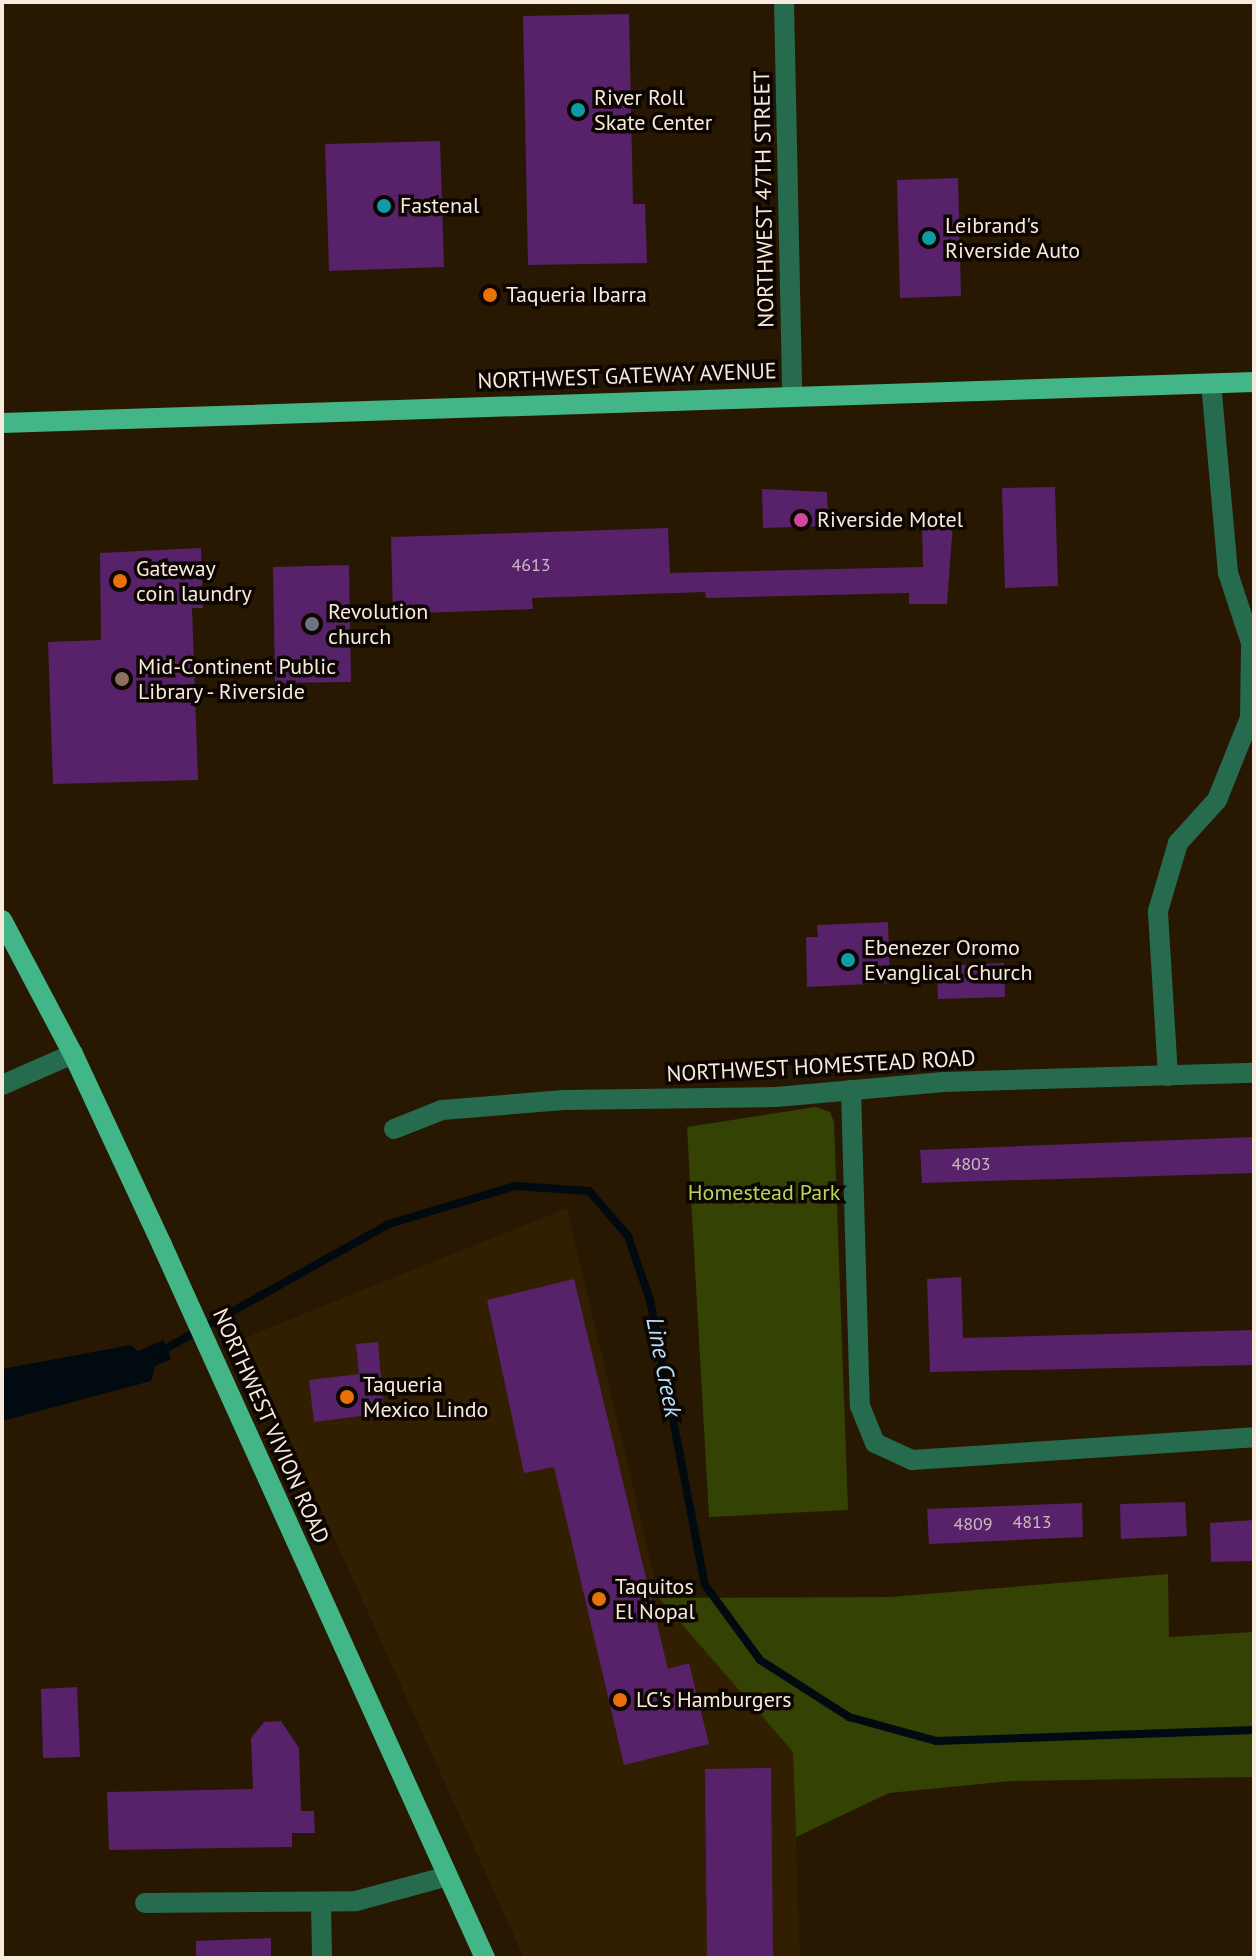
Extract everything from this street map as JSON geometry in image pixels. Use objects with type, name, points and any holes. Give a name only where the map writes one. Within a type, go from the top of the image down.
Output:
[{"type":"main road","name":"NORTHWEST GATEWAY AVENUE","points":[[2,423],[1254,382]]},
{"type":"main road","name":"NORTHWEST VIVION ROAD","points":[[2,920],[73,1054],[162,1245],[485,1958]]},
{"type":"street","name":"NORTHWEST 47TH STREET","points":[[784,2],[792,395]]},
{"type":"street","points":[[1168,1076],[1158,911],[1178,843],[1217,800],[1250,718],[1251,643],[1228,573],[1211,384]]},
{"type":"street","points":[[2,1085],[73,1054]]},
{"type":"street","name":"NORTHWEST HOMESTEAD ROAD","points":[[394,1129],[442,1110],[490,1105],[1254,1073]]},
{"type":"street","points":[[851,1090],[860,1406],[875,1443],[912,1460],[1254,1437]]},
{"type":"street","points":[[145,1903],[321,1904],[356,1901],[448,1876]]},
{"type":"street","points":[[321,1904],[322,1958]]},
{"type":"shaded area","points":[[567,1208],[659,1597],[793,1752],[800,1958],[524,1958],[244,1338]]},
{"type":"shaded area","points":[[164,1340],[171,1359],[155,1366],[151,1381],[2,1421],[2,1369],[131,1345],[138,1351]]},
{"type":"green space","name":"Homestead Park","points":[[816,1107],[830,1112],[834,1122],[848,1510],[709,1517],[687,1127]]},
{"type":"green space","points":[[1168,1574],[1169,1637],[1254,1632],[1254,1777],[1011,1781],[889,1793],[796,1837],[793,1752],[659,1598],[890,1597]]},
{"type":"building","name":"River Roll Skate Center","points":[[629,14],[633,204],[645,204],[647,263],[528,265],[523,16]]},
{"type":"building","name":"Fastenal","points":[[440,141],[444,267],[329,271],[325,144]]},
{"type":"building","name":"Leibrand's Riverside Auto","points":[[958,178],[961,296],[900,298],[897,180]]},
{"type":"building","points":[[1055,487],[1058,586],[1005,588],[1002,488]]},
{"type":"building","points":[[762,489],[827,492],[828,526],[763,528]]},
{"type":"building","points":[[922,523],[953,523],[947,604],[909,604],[909,593],[706,598],[705,592],[532,598],[533,609],[393,614],[391,537],[668,528],[670,573],[923,567]]},
{"type":"building","name":"Mid-Continent Public Library - Riverside","points":[[201,548],[203,608],[192,608],[198,780],[53,784],[48,642],[101,640],[100,553]]},
{"type":"building","name":"Revolution church","points":[[349,565],[351,682],[275,683],[273,567]]},
{"type":"building","name":"Ebenezer Oromo Evanglical Church","points":[[888,922],[890,983],[807,987],[806,937],[818,937],[817,925]]},
{"type":"building","points":[[1004,963],[1005,997],[938,999],[937,966]]},
{"type":"building","points":[[1254,1137],[1254,1173],[922,1183],[920,1150]]},
{"type":"building","points":[[961,1277],[963,1338],[1254,1330],[1254,1365],[930,1372],[927,1279]]},
{"type":"building","points":[[574,1279],[668,1669],[689,1663],[709,1744],[624,1765],[554,1467],[524,1473],[487,1300]]},
{"type":"building","name":"Taqueria Mexico Lindo","points":[[378,1342],[384,1413],[314,1422],[309,1380],[359,1374],[356,1344]]},
{"type":"building","points":[[1185,1502],[1187,1536],[1121,1539],[1120,1504]]},
{"type":"building","points":[[1082,1503],[1083,1537],[929,1544],[927,1509]]},
{"type":"building","points":[[1254,1520],[1254,1561],[1211,1562],[1210,1523]]},
{"type":"building","points":[[77,1687],[80,1757],[43,1758],[41,1689]]},
{"type":"building","points":[[281,1721],[299,1748],[301,1811],[314,1811],[315,1833],[292,1833],[292,1847],[109,1850],[107,1792],[253,1789],[251,1738],[264,1722]]},
{"type":"building","points":[[771,1768],[773,1958],[707,1958],[705,1769]]},
{"type":"building","points":[[271,1938],[271,1958],[196,1958],[196,1941]]},
{"type":"waterway","name":"Line Creek","points":[[158,1353],[389,1224],[515,1186],[589,1191],[628,1236],[650,1300],[705,1585],[760,1660],[849,1717],[936,1741],[1254,1730]]},
{"type":"place","name":"River Roll Skate Center","points":[[578,110]]},
{"type":"place","name":"Fastenal","points":[[384,206]]},
{"type":"place","name":"Leibrand's Riverside Auto","points":[[929,238]]},
{"type":"place","name":"Taqueria Ibarra","points":[[490,295]]},
{"type":"place","name":"Riverside Motel","points":[[801,520]]},
{"type":"place","name":"Gateway coin laundry","points":[[120,581]]},
{"type":"place","name":"Revolution church","points":[[312,624]]},
{"type":"place","name":"Mid-Continent Public Library - Riverside","points":[[122,679]]},
{"type":"place","name":"Ebenezer Oromo Evanglical Church","points":[[848,960]]},
{"type":"place","name":"Taqueria Mexico Lindo","points":[[347,1397]]},
{"type":"place","name":"Taquitos El Nopal","points":[[599,1599]]},
{"type":"place","name":"LC's Hamburgers","points":[[620,1700]]}]
